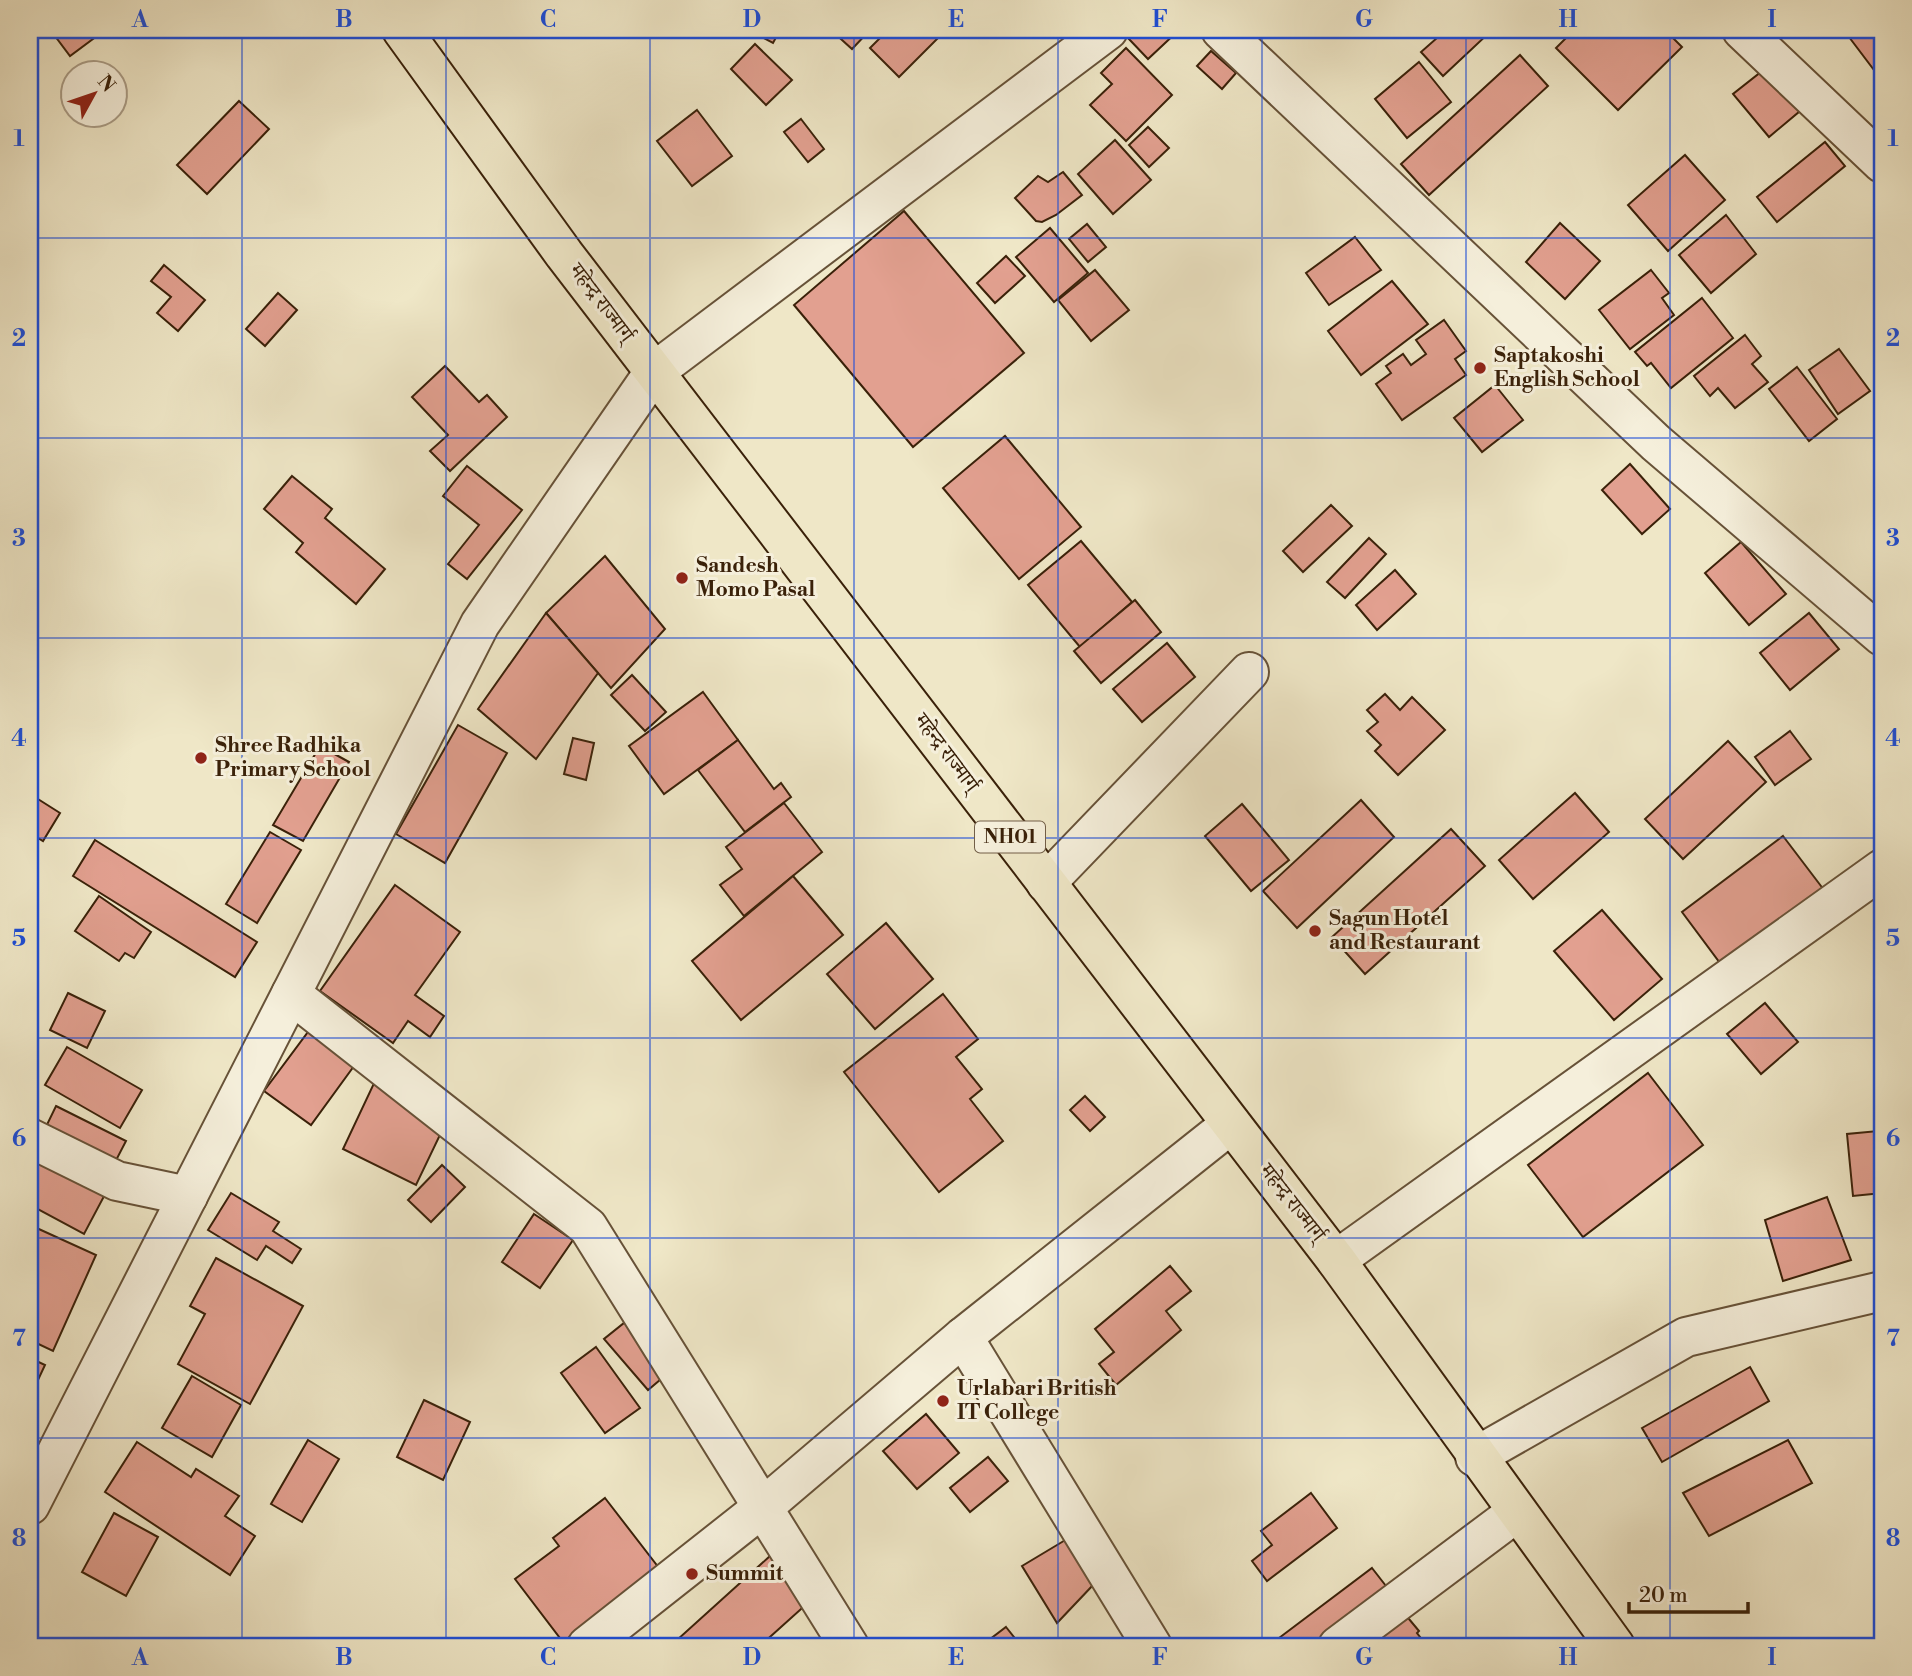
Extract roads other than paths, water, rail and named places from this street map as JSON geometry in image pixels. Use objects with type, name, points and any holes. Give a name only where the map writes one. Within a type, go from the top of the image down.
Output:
[{"type":"highway","name":"महेन्द्र राज्मार्ग्","points":[[402,30],[564,254],[1335,1260],[1475,1457],[1615,1646]]},
{"type":"street","points":[[30,1505],[480,624],[654,372],[1108,30]]},
{"type":"street","points":[[1221,30],[1656,443],[1882,636]]},
{"type":"street","points":[[1742,30],[1882,163]]},
{"type":"street","points":[[1046,883],[1249,672]]},
{"type":"street","points":[[1335,1260],[1882,869]]},
{"type":"street","points":[[292,994],[588,1227],[844,1644]]},
{"type":"street","points":[[587,1646],[762,1508],[963,1337],[1231,1124]]},
{"type":"street","points":[[30,1138],[117,1181],[188,1196]]},
{"type":"street","points":[[1475,1457],[1686,1336],[1882,1291]]},
{"type":"street","points":[[963,1337],[1152,1646]]},
{"type":"street","points":[[1338,1646],[1517,1512]]},
{"type":"place","name":"Saptakoshi English School","points":[[1480,368]]},
{"type":"place","name":"Sandesh Momo Pasal","points":[[682,578]]},
{"type":"place","name":"Shree Radhika Primary School","points":[[201,758]]},
{"type":"place","name":"Sagun Hotel and Restaurant","points":[[1315,931]]},
{"type":"place","name":"Urlabari British IT College","points":[[943,1401]]},
{"type":"place","name":"Summit","points":[[692,1574]]}]
